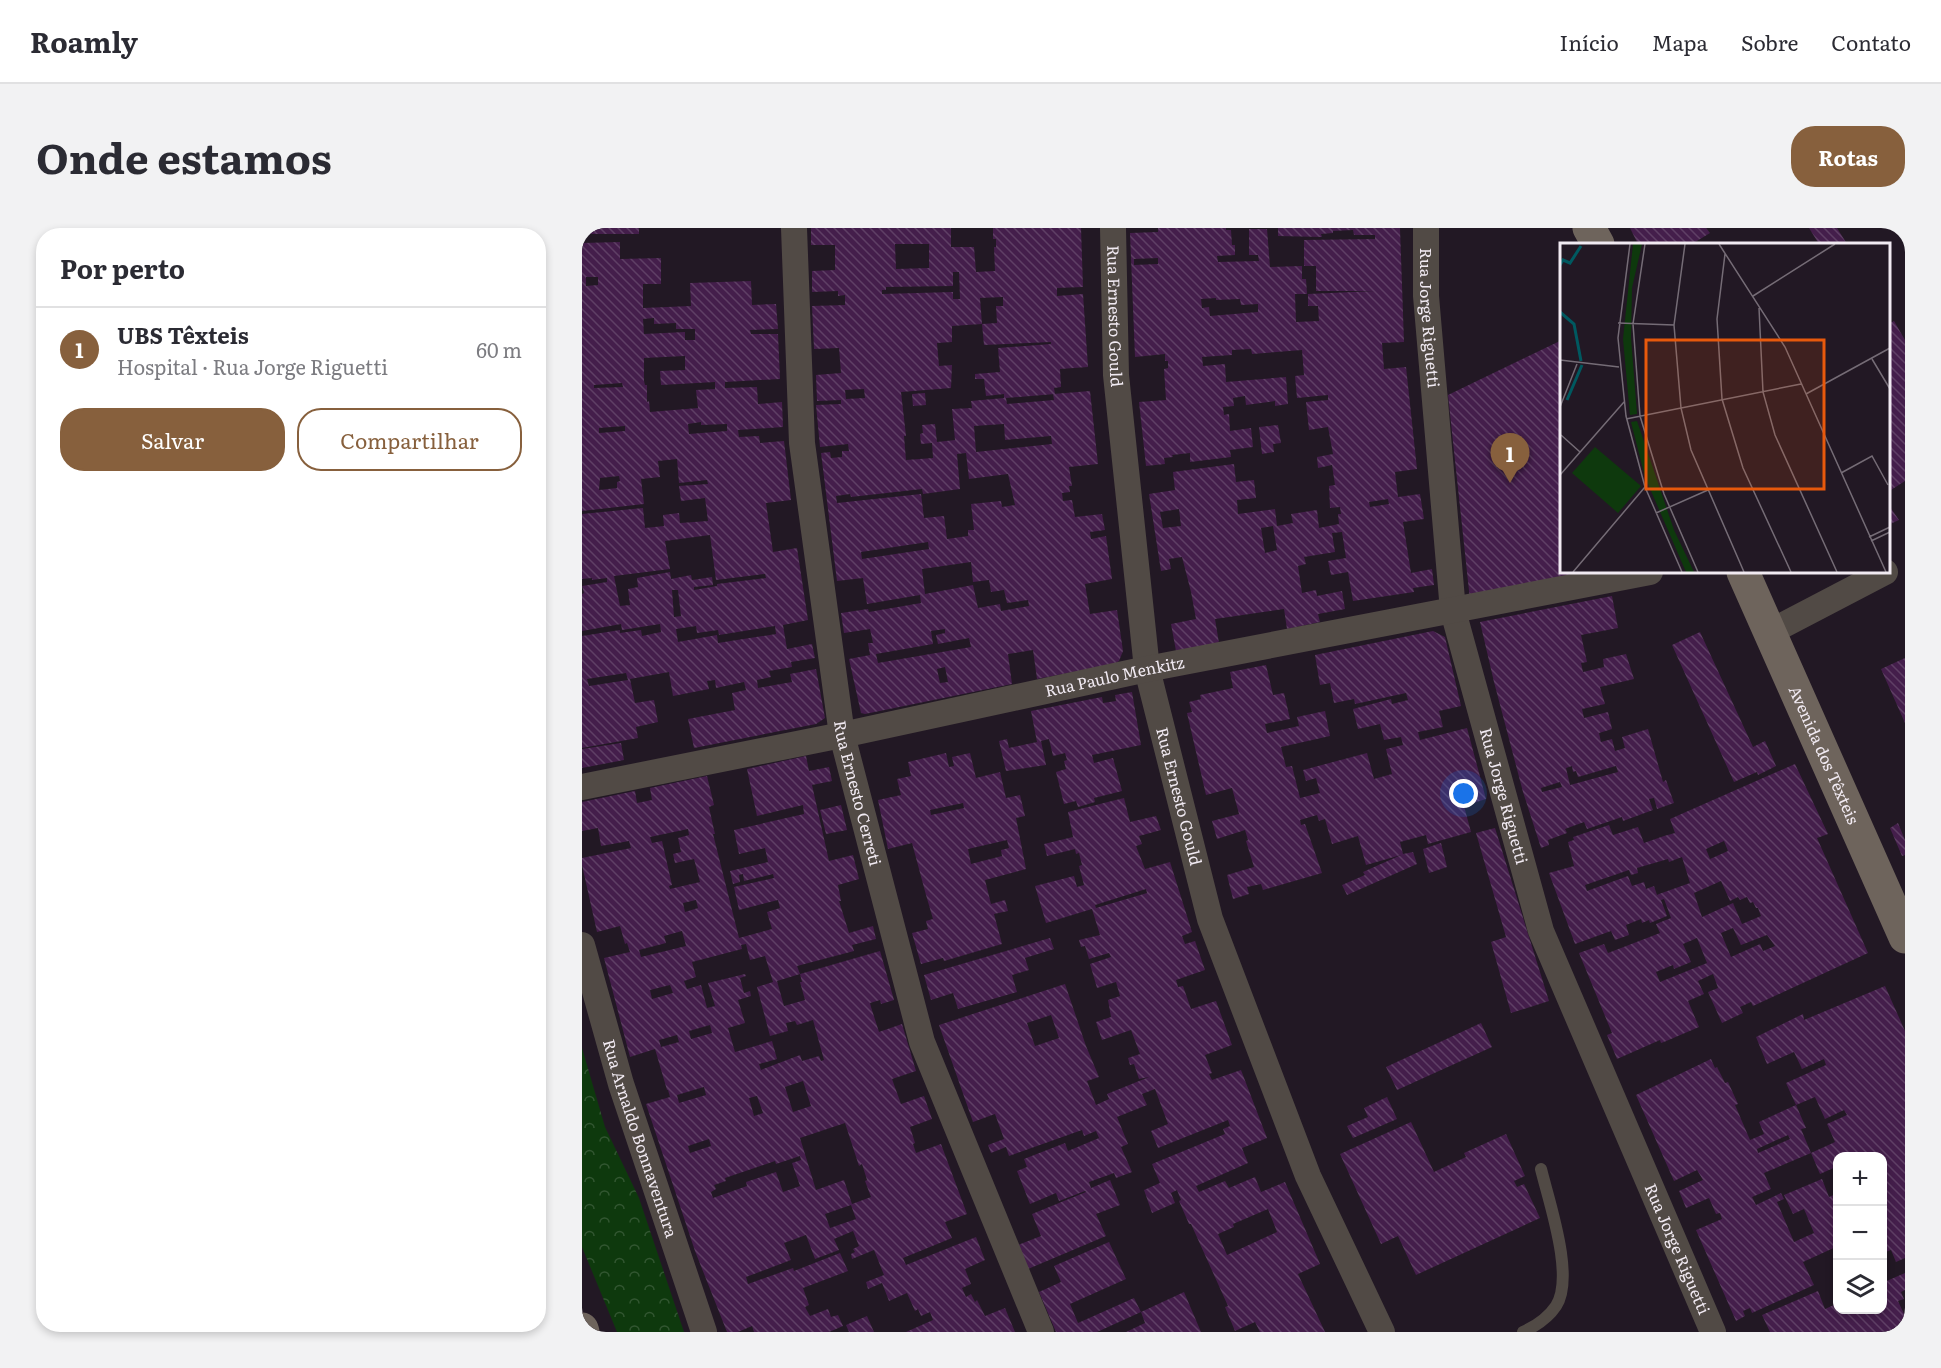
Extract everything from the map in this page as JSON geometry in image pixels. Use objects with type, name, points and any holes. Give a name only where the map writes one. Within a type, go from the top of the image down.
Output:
[{"type":"main road","points":[[1589,228],[1597,243]]},
{"type":"main road","name":"Avenida dos Têxteis","points":[[1743,573],[1905,937]]},
{"type":"street","name":"Rua Ernesto Cerreti","points":[[794,228],[801,442],[842,735],[922,1042],[1041,1332]]},
{"type":"street","name":"Rua Ernesto Gould","points":[[1113,228],[1116,375],[1148,669],[1210,919],[1308,1176],[1382,1332]]},
{"type":"street","name":"Rua Jorge Riguetti","points":[[1426,228],[1426,296],[1453,611],[1541,931],[1713,1332]]},
{"type":"street","points":[[1890,569],[1905,561]]},
{"type":"street","name":"Rua Paulo Menkitz","points":[[582,787],[842,735],[1148,669],[1645,573]]},
{"type":"street","points":[[1770,632],[1883,573]]},
{"type":"street","name":"Rua Arnaldo Bonnaventura","points":[[582,945],[621,1084],[704,1332]]},
{"type":"lane","points":[[1523,1332],[1537,1326],[1556,1305],[1562,1286],[1561,1250],[1541,1169]]},
{"type":"green space","points":[[582,1048],[605,1127],[639,1198],[684,1332],[617,1332],[582,1247]]},
{"type":"building","points":[[582,228],[639,228],[639,234],[582,234]]},
{"type":"building","points":[[811,228],[951,228],[951,247],[974,247],[976,272],[995,271],[996,239],[993,239],[993,228],[1081,228],[1083,287],[1057,288],[1057,296],[1083,294],[1088,367],[1060,369],[1061,387],[1054,388],[1055,394],[1090,391],[1098,464],[1069,467],[1072,486],[1069,486],[1070,492],[1062,493],[1063,501],[1072,500],[1075,517],[1102,514],[1105,530],[1090,532],[1091,539],[1106,536],[1112,579],[1085,584],[1090,614],[1117,610],[1123,651],[1119,661],[1114,664],[1037,679],[1033,650],[1008,654],[1012,684],[861,713],[849,659],[870,655],[868,643],[873,643],[870,629],[844,633],[841,613],[868,609],[869,612],[921,603],[920,595],[867,604],[863,578],[837,581],[821,453],[830,452],[831,458],[842,457],[842,451],[849,451],[848,444],[820,447],[816,405],[841,404],[841,400],[817,401],[816,375],[841,373],[839,348],[814,349],[812,306],[845,305],[845,295],[838,296],[838,291],[812,292],[812,271],[835,270],[835,245],[811,245]],"holes":[[[895,244],[929,244],[929,268],[896,269]],[[953,272],[959,272],[960,299],[953,299],[953,292],[882,294],[882,290],[886,290],[886,287],[953,286]],[[1003,297],[1003,306],[996,306],[997,323],[982,324],[980,298]],[[982,324],[984,345],[1051,342],[1051,344],[998,348],[1000,372],[975,374],[975,379],[984,379],[986,396],[1004,394],[1004,398],[971,401],[972,408],[952,409],[955,440],[937,442],[935,424],[922,425],[921,444],[932,443],[933,458],[906,460],[901,392],[951,388],[952,365],[939,366],[937,343],[952,342],[952,326]],[[864,389],[865,398],[846,399],[845,390]],[[1053,394],[1054,400],[1007,404],[1006,398]],[[1004,424],[1005,440],[1051,436],[1052,444],[976,452],[974,426]],[[966,453],[969,479],[1008,474],[1015,505],[1002,507],[1001,501],[971,504],[974,530],[968,530],[968,536],[947,539],[944,516],[924,518],[921,494],[837,503],[836,496],[850,494],[851,497],[922,489],[923,494],[960,489],[957,454]],[[928,542],[929,549],[862,559],[861,552]],[[971,562],[973,582],[989,580],[991,592],[1004,590],[1007,603],[1028,600],[1029,606],[1001,611],[1000,604],[978,608],[973,585],[925,594],[922,569]],[[945,629],[945,633],[936,635],[938,644],[969,638],[971,647],[878,663],[876,654],[933,644],[931,631]],[[945,667],[948,682],[940,683],[937,669]]]},
{"type":"building","points":[[1158,228],[1226,228],[1226,230],[1231,230],[1235,255],[1217,256],[1218,262],[1259,261],[1258,255],[1249,255],[1249,229],[1267,229],[1270,267],[1302,266],[1302,279],[1306,279],[1307,294],[1295,294],[1296,322],[1319,321],[1318,306],[1308,306],[1308,294],[1375,291],[1316,291],[1316,266],[1304,266],[1304,240],[1375,239],[1375,235],[1354,235],[1353,230],[1333,231],[1333,233],[1321,234],[1322,237],[1278,236],[1278,228],[1400,228],[1404,342],[1382,343],[1384,369],[1406,367],[1417,469],[1395,472],[1398,497],[1420,494],[1424,519],[1403,522],[1411,573],[1432,569],[1434,585],[1413,588],[1414,592],[1353,601],[1348,572],[1331,575],[1328,561],[1346,558],[1342,532],[1332,533],[1335,552],[1304,557],[1306,564],[1298,566],[1302,593],[1316,590],[1317,596],[1342,591],[1345,609],[1318,614],[1320,622],[1287,629],[1284,609],[1215,619],[1219,643],[1176,651],[1171,624],[1196,619],[1182,557],[1169,559],[1171,569],[1161,571],[1149,494],[1175,490],[1173,472],[1234,464],[1236,482],[1254,480],[1256,498],[1237,500],[1238,514],[1275,509],[1277,526],[1293,523],[1291,514],[1317,510],[1319,528],[1339,524],[1338,514],[1341,514],[1340,507],[1330,508],[1329,486],[1335,485],[1332,465],[1318,468],[1317,457],[1333,454],[1328,427],[1309,430],[1306,402],[1328,400],[1328,395],[1297,398],[1295,376],[1304,375],[1302,350],[1252,354],[1251,349],[1232,350],[1232,355],[1202,357],[1203,366],[1225,364],[1226,382],[1286,377],[1288,404],[1275,406],[1275,401],[1246,405],[1245,396],[1233,398],[1234,406],[1223,407],[1224,415],[1229,414],[1230,431],[1251,428],[1253,447],[1230,450],[1231,457],[1190,462],[1190,453],[1172,455],[1173,457],[1164,458],[1165,464],[1146,466],[1139,402],[1166,400],[1164,369],[1168,368],[1168,361],[1165,361],[1165,354],[1135,357],[1130,233],[1158,232]],"holes":[[[1158,258],[1158,264],[1134,265],[1134,259]],[[1201,299],[1240,299],[1241,305],[1258,304],[1258,312],[1210,316],[1209,307],[1202,308]],[[1388,499],[1389,504],[1370,507],[1369,502]],[[1179,509],[1181,526],[1163,528],[1160,512]],[[1273,526],[1277,550],[1265,553],[1261,528]]]},
{"type":"building","points":[[1630,228],[1706,228],[1710,233],[1694,243],[1638,243]]},
{"type":"building","points":[[1809,228],[1837,228],[1846,243],[1818,243]]},
{"type":"building","points":[[620,242],[620,259],[661,258],[661,284],[643,284],[643,308],[691,306],[690,283],[751,281],[752,305],[776,304],[778,329],[750,330],[751,334],[778,334],[780,379],[725,382],[725,388],[757,387],[758,404],[782,402],[783,427],[738,430],[739,437],[759,436],[760,443],[784,441],[791,500],[766,503],[773,552],[797,548],[808,620],[783,625],[787,649],[812,644],[815,658],[791,662],[792,667],[769,671],[771,677],[757,680],[758,688],[792,682],[790,674],[816,669],[825,718],[816,724],[694,748],[688,719],[735,710],[732,693],[746,690],[744,682],[716,688],[715,680],[707,681],[709,689],[673,696],[669,672],[630,679],[635,703],[654,700],[658,722],[636,727],[638,738],[582,748],[582,636],[620,630],[620,633],[641,630],[642,636],[661,632],[660,624],[622,630],[621,624],[582,631],[582,594],[584,593],[582,586],[607,582],[607,578],[582,579],[582,514],[643,508],[645,528],[664,526],[663,515],[679,513],[680,523],[708,521],[705,498],[681,501],[679,486],[708,484],[707,480],[679,483],[677,459],[658,461],[660,477],[641,479],[644,504],[582,511],[582,243]],"holes":[[[586,277],[598,277],[598,285],[586,286]],[[654,318],[654,324],[676,323],[676,329],[695,329],[695,340],[685,340],[685,332],[644,334],[643,319]],[[685,356],[685,370],[660,371],[661,385],[715,382],[715,389],[696,390],[698,408],[650,412],[649,401],[647,402],[647,385],[645,385],[644,358]],[[622,383],[623,387],[594,388],[594,385]],[[701,422],[701,425],[727,424],[727,431],[689,434],[688,424]],[[625,426],[625,431],[599,433],[599,428]],[[619,476],[620,481],[617,482],[617,488],[599,490],[600,478]],[[710,535],[716,580],[765,574],[766,578],[717,584],[717,586],[694,590],[694,587],[713,585],[712,577],[692,580],[691,575],[671,579],[670,572],[637,578],[638,587],[628,589],[630,605],[620,606],[614,576],[670,569],[665,541]],[[672,590],[678,590],[681,616],[674,617]],[[696,626],[697,633],[718,630],[719,635],[775,626],[776,634],[718,643],[717,635],[678,642],[676,629]],[[626,673],[628,680],[589,686],[587,679]]]},
{"type":"building","points":[[1894,321],[1905,340],[1905,481],[1891,490],[1890,488],[1890,323]]},
{"type":"building","points":[[1560,341],[1560,573],[1592,573],[1470,600],[1448,395]]},
{"type":"building","points":[[925,393],[926,405],[913,406],[912,394]]},
{"type":"building","points":[[1278,425],[1281,443],[1273,444],[1274,452],[1262,454],[1259,427]]},
{"type":"building","points":[[1890,507],[1899,520],[1890,524]]},
{"type":"building","points":[[1612,596],[1618,628],[1581,635],[1587,662],[1581,663],[1583,672],[1604,667],[1603,659],[1626,654],[1634,679],[1600,687],[1605,704],[1582,709],[1584,718],[1608,712],[1612,729],[1599,733],[1601,742],[1612,739],[1615,751],[1625,748],[1622,737],[1648,729],[1663,782],[1666,780],[1674,803],[1657,809],[1654,798],[1649,799],[1653,810],[1623,821],[1622,817],[1587,829],[1584,822],[1565,829],[1567,833],[1548,840],[1549,845],[1541,848],[1523,792],[1480,622]],"holes":[[[1572,766],[1573,772],[1576,771],[1578,777],[1616,766],[1618,772],[1570,785],[1566,768]],[[1560,782],[1562,787],[1542,792],[1541,788]]]},
{"type":"building","points":[[1433,631],[1445,637],[1461,706],[1439,711],[1443,727],[1418,732],[1420,740],[1467,728],[1486,799],[1464,806],[1471,832],[1428,844],[1426,835],[1400,842],[1403,854],[1413,852],[1417,864],[1347,895],[1342,885],[1365,875],[1363,872],[1401,855],[1366,865],[1358,836],[1332,844],[1325,819],[1319,821],[1317,815],[1300,820],[1301,825],[1305,824],[1322,873],[1263,890],[1261,884],[1247,887],[1249,894],[1233,899],[1227,875],[1254,867],[1246,841],[1248,840],[1245,830],[1217,839],[1212,821],[1239,814],[1232,788],[1206,795],[1187,713],[1192,712],[1189,702],[1201,699],[1200,695],[1233,688],[1230,672],[1266,665],[1273,695],[1284,693],[1290,719],[1265,724],[1267,733],[1299,726],[1297,717],[1325,711],[1330,736],[1281,747],[1286,767],[1292,766],[1300,798],[1320,793],[1316,778],[1306,781],[1303,770],[1367,753],[1374,779],[1392,774],[1386,749],[1403,745],[1401,737],[1384,740],[1380,724],[1358,729],[1353,709],[1391,699],[1392,704],[1408,700],[1406,693],[1355,704],[1354,699],[1334,703],[1330,683],[1320,685],[1315,655]]},
{"type":"building","points":[[1700,632],[1753,747],[1765,741],[1776,766],[1758,775],[1757,772],[1734,782],[1672,645]]},
{"type":"building","points":[[1905,658],[1905,723],[1881,669]]},
{"type":"building","points":[[1132,692],[1141,745],[1092,755],[1094,763],[1113,758],[1122,791],[1094,798],[1095,802],[1078,807],[1076,801],[1064,804],[1056,772],[1066,769],[1064,761],[1067,760],[1065,753],[1053,756],[1049,739],[1041,741],[1046,765],[1006,771],[999,741],[1007,739],[1009,748],[1037,742],[1031,711],[1102,697],[1103,703],[1116,701],[1115,695]]},
{"type":"building","points":[[621,743],[624,760],[582,768],[582,749]]},
{"type":"building","points":[[946,753],[949,767],[954,766],[952,757],[970,753],[976,778],[1000,772],[1006,798],[1020,795],[1025,816],[1016,818],[1026,869],[985,880],[991,904],[1005,900],[1008,911],[994,914],[1002,944],[944,961],[943,958],[921,964],[912,933],[928,929],[926,921],[933,919],[912,843],[888,849],[878,800],[901,795],[897,779],[911,776],[908,762]],"holes":[[[963,803],[964,808],[931,815],[930,810]],[[1007,840],[1009,848],[1001,850],[1002,856],[971,864],[968,849]]]},
{"type":"building","points":[[806,756],[809,771],[829,767],[832,781],[812,785],[829,861],[853,855],[859,879],[838,885],[841,901],[839,901],[849,933],[873,926],[876,939],[852,945],[854,951],[797,966],[800,974],[880,951],[894,1000],[881,1004],[880,1000],[870,1003],[871,1007],[879,1032],[902,1024],[916,1071],[892,1079],[901,1104],[924,1096],[932,1119],[910,1127],[915,1143],[913,1144],[916,1153],[941,1144],[967,1214],[945,1222],[952,1238],[903,1258],[906,1265],[976,1237],[985,1260],[965,1269],[971,1284],[962,1288],[966,1297],[971,1294],[975,1302],[977,1300],[985,1316],[1005,1308],[1015,1332],[906,1332],[933,1320],[930,1312],[921,1316],[918,1309],[915,1311],[907,1293],[889,1301],[882,1283],[868,1289],[866,1282],[884,1275],[874,1250],[852,1259],[851,1254],[855,1252],[853,1249],[859,1246],[853,1231],[834,1239],[839,1250],[815,1259],[806,1235],[784,1243],[791,1260],[746,1277],[748,1284],[793,1268],[794,1271],[840,1253],[848,1271],[803,1288],[809,1305],[805,1307],[810,1316],[828,1309],[831,1317],[838,1315],[843,1326],[829,1332],[754,1332],[752,1326],[738,1332],[727,1332],[695,1251],[646,1104],[670,1097],[655,1049],[630,1057],[604,958],[630,952],[620,926],[597,932],[582,865],[582,858],[631,848],[629,841],[601,846],[598,828],[582,831],[582,802],[635,791],[637,803],[652,800],[650,788],[707,776],[714,805],[709,807],[715,834],[713,834],[739,938],[772,929],[767,912],[780,908],[778,900],[739,910],[734,887],[774,878],[773,874],[744,881],[743,874],[739,875],[740,882],[733,884],[730,871],[768,862],[765,848],[739,854],[734,830],[804,814],[803,805],[757,816],[747,769]],"holes":[[[688,829],[689,835],[678,838],[681,852],[673,854],[675,863],[694,859],[700,882],[670,889],[669,886],[672,885],[662,841],[652,843],[650,837]],[[696,900],[698,908],[685,912],[683,903]],[[682,931],[686,946],[641,957],[639,950],[666,943],[664,936]],[[746,944],[750,960],[765,956],[773,982],[757,987],[770,1036],[788,1031],[786,1023],[795,1021],[797,1025],[813,1020],[824,1060],[821,1061],[819,1056],[802,1061],[800,1055],[761,1070],[759,1064],[777,1059],[772,1041],[735,1052],[728,1028],[745,1023],[738,1000],[751,996],[750,991],[744,993],[740,978],[746,976],[745,974],[708,983],[715,1006],[707,1008],[701,985],[687,989],[684,981],[696,977],[692,962],[742,949],[741,945]],[[800,974],[802,982],[800,982],[805,1000],[784,1006],[777,981]],[[670,985],[673,993],[652,999],[650,990]],[[710,1025],[712,1033],[691,1039],[689,1031]],[[677,1035],[679,1042],[661,1047],[659,1040]],[[803,1081],[811,1106],[793,1112],[785,1087]],[[704,1087],[706,1095],[679,1103],[677,1095]],[[757,1096],[763,1113],[754,1116],[749,1098]],[[845,1123],[859,1166],[862,1164],[871,1197],[852,1204],[844,1180],[816,1190],[800,1138]],[[709,1139],[711,1146],[690,1153],[688,1146]],[[800,1156],[801,1160],[792,1163],[800,1186],[783,1192],[776,1172],[746,1182],[747,1186],[713,1198],[711,1192],[716,1189],[714,1185],[726,1181],[725,1178],[775,1161],[776,1164]],[[851,1205],[856,1219],[830,1228],[825,1214]]]},
{"type":"building","points":[[1795,764],[1828,834],[1817,838],[1868,953],[1753,1006],[1751,1002],[1740,1007],[1743,1013],[1722,1023],[1708,992],[1718,988],[1713,974],[1698,981],[1704,994],[1688,1001],[1699,1027],[1661,1043],[1660,1040],[1617,1059],[1607,1035],[1612,1033],[1579,953],[1604,944],[1608,953],[1660,933],[1656,924],[1671,918],[1664,899],[1661,900],[1667,916],[1650,923],[1649,920],[1642,923],[1641,919],[1626,925],[1629,935],[1615,940],[1611,931],[1575,944],[1549,873],[1574,866],[1568,842],[1574,840],[1573,837],[1609,825],[1613,835],[1638,827],[1644,843],[1675,833],[1670,819]],"holes":[[[1724,841],[1728,851],[1710,859],[1706,849]],[[1682,857],[1690,883],[1657,895],[1654,886],[1646,889],[1644,882],[1632,886],[1628,876],[1587,891],[1585,885],[1629,870],[1631,875],[1638,873],[1637,868],[1668,859],[1669,862]],[[1721,881],[1730,901],[1738,897],[1740,900],[1747,897],[1750,903],[1753,902],[1758,908],[1761,916],[1742,924],[1733,903],[1702,917],[1694,893]],[[1733,928],[1741,945],[1767,935],[1775,946],[1763,951],[1760,944],[1731,957],[1721,933]],[[1697,938],[1707,963],[1660,982],[1656,972],[1673,965],[1674,969],[1691,962],[1683,944]]]},
{"type":"building","points":[[1124,798],[1130,822],[1156,816],[1161,830],[1139,836],[1142,844],[1136,846],[1145,869],[1170,862],[1192,932],[1182,936],[1185,944],[1195,941],[1205,970],[1176,980],[1178,987],[1183,986],[1191,1009],[1216,1001],[1232,1045],[1205,1055],[1212,1073],[1209,1074],[1212,1080],[1241,1070],[1267,1138],[1242,1148],[1248,1163],[1196,1186],[1199,1192],[1225,1181],[1229,1188],[1255,1177],[1261,1192],[1285,1182],[1320,1264],[1298,1274],[1325,1332],[1260,1332],[1255,1322],[1235,1331],[1225,1307],[1228,1306],[1191,1224],[1189,1224],[1177,1190],[1171,1193],[1175,1203],[1152,1213],[1144,1190],[1160,1183],[1152,1164],[1225,1134],[1223,1129],[1230,1126],[1228,1120],[1158,1148],[1151,1131],[1168,1124],[1155,1089],[1142,1094],[1147,1105],[1117,1117],[1128,1144],[1121,1147],[1132,1172],[1116,1178],[1114,1173],[1089,1182],[1091,1188],[1110,1180],[1120,1205],[1096,1214],[1106,1236],[1028,1269],[1018,1245],[1041,1236],[1032,1214],[1086,1192],[1059,1201],[1056,1193],[1030,1204],[1017,1171],[1027,1167],[1024,1159],[1065,1143],[1068,1151],[1099,1138],[1096,1131],[1084,1136],[1082,1130],[1009,1156],[1006,1147],[991,1153],[988,1145],[1004,1139],[995,1114],[973,1122],[939,1025],[1065,984],[1099,1077],[1087,1081],[1096,1105],[1109,1099],[1107,1094],[1149,1077],[1139,1079],[1134,1064],[1130,1065],[1128,1058],[1140,1054],[1131,1030],[1102,1040],[1096,1022],[1111,1017],[1108,1000],[1120,996],[1116,982],[1097,988],[1090,964],[1111,957],[1109,953],[1089,959],[1085,946],[1081,947],[1079,940],[1100,935],[1092,909],[1046,923],[1035,886],[1074,876],[1077,887],[1084,885],[1079,866],[1082,865],[1079,853],[1076,854],[1075,849],[1047,856],[1044,844],[1073,837],[1068,812]],"holes":[[[1146,889],[1147,893],[1096,908],[1095,905]],[[1051,1015],[1059,1038],[1035,1046],[1027,1023]],[[1268,1209],[1277,1232],[1227,1255],[1218,1234],[1234,1227],[1233,1224]]]},
{"type":"building","points":[[841,805],[847,830],[826,834],[820,810]]},
{"type":"building","points":[[1898,823],[1905,840],[1905,855],[1902,856],[1890,828]]},
{"type":"building","points":[[1495,828],[1549,1001],[1511,1013],[1491,942],[1506,937],[1476,833]]},
{"type":"building","points":[[1441,843],[1447,867],[1429,873],[1423,849]]},
{"type":"building","points":[[1050,938],[1054,949],[1025,958],[1029,970],[1012,975],[1017,992],[958,1009],[953,993],[931,1000],[924,975]]},
{"type":"building","points":[[1885,986],[1905,1031],[1905,1258],[1896,1262],[1891,1250],[1887,1252],[1887,1152],[1833,1152],[1833,1168],[1820,1174],[1811,1153],[1835,1142],[1827,1124],[1847,1115],[1844,1110],[1825,1119],[1815,1097],[1796,1105],[1786,1083],[1826,1065],[1824,1059],[1802,1069],[1794,1052],[1767,1064],[1756,1037],[1803,1014],[1804,1020]]},
{"type":"building","points":[[1481,1023],[1492,1047],[1397,1090],[1386,1067]]},
{"type":"building","points":[[1711,1059],[1725,1083],[1728,1082],[1750,1140],[1764,1134],[1759,1122],[1796,1105],[1806,1128],[1801,1129],[1811,1153],[1764,1173],[1771,1189],[1752,1197],[1756,1205],[1781,1193],[1784,1199],[1777,1202],[1794,1242],[1814,1233],[1804,1209],[1793,1214],[1784,1195],[1822,1179],[1829,1197],[1833,1195],[1833,1248],[1803,1262],[1814,1285],[1752,1313],[1750,1308],[1743,1311],[1745,1316],[1736,1321],[1696,1230],[1722,1219],[1720,1213],[1716,1214],[1709,1198],[1686,1208],[1679,1191],[1703,1180],[1697,1170],[1674,1181],[1636,1095]],"holes":[[[1788,1135],[1790,1139],[1758,1153],[1757,1149]]]},
{"type":"building","points":[[1387,1097],[1397,1119],[1353,1138],[1347,1126],[1368,1117],[1364,1108]]},
{"type":"building","points":[[1411,1122],[1434,1172],[1466,1157],[1464,1153],[1506,1134],[1525,1176],[1514,1181],[1517,1187],[1524,1184],[1540,1218],[1416,1275],[1398,1236],[1381,1244],[1340,1154]]},
{"type":"building","points":[[1109,1242],[1126,1279],[1070,1304],[1078,1323],[1134,1298],[1141,1312],[1097,1332],[1056,1332],[1039,1292],[1061,1282],[1054,1266]]},
{"type":"building","points":[[1905,1273],[1905,1290],[1901,1292],[1904,1299],[1898,1301],[1905,1316],[1905,1332],[1770,1332],[1762,1315],[1818,1291],[1825,1309],[1833,1305],[1833,1314],[1887,1314],[1887,1281]]},
{"type":"building","points":[[1184,1292],[1201,1332],[1126,1332],[1145,1323],[1141,1312]]},
{"type":"building","points":[[867,1316],[874,1332],[849,1332],[846,1325]]},
{"type":"place","name":"UBS Têxteis","points":[[1510,483]]}]
